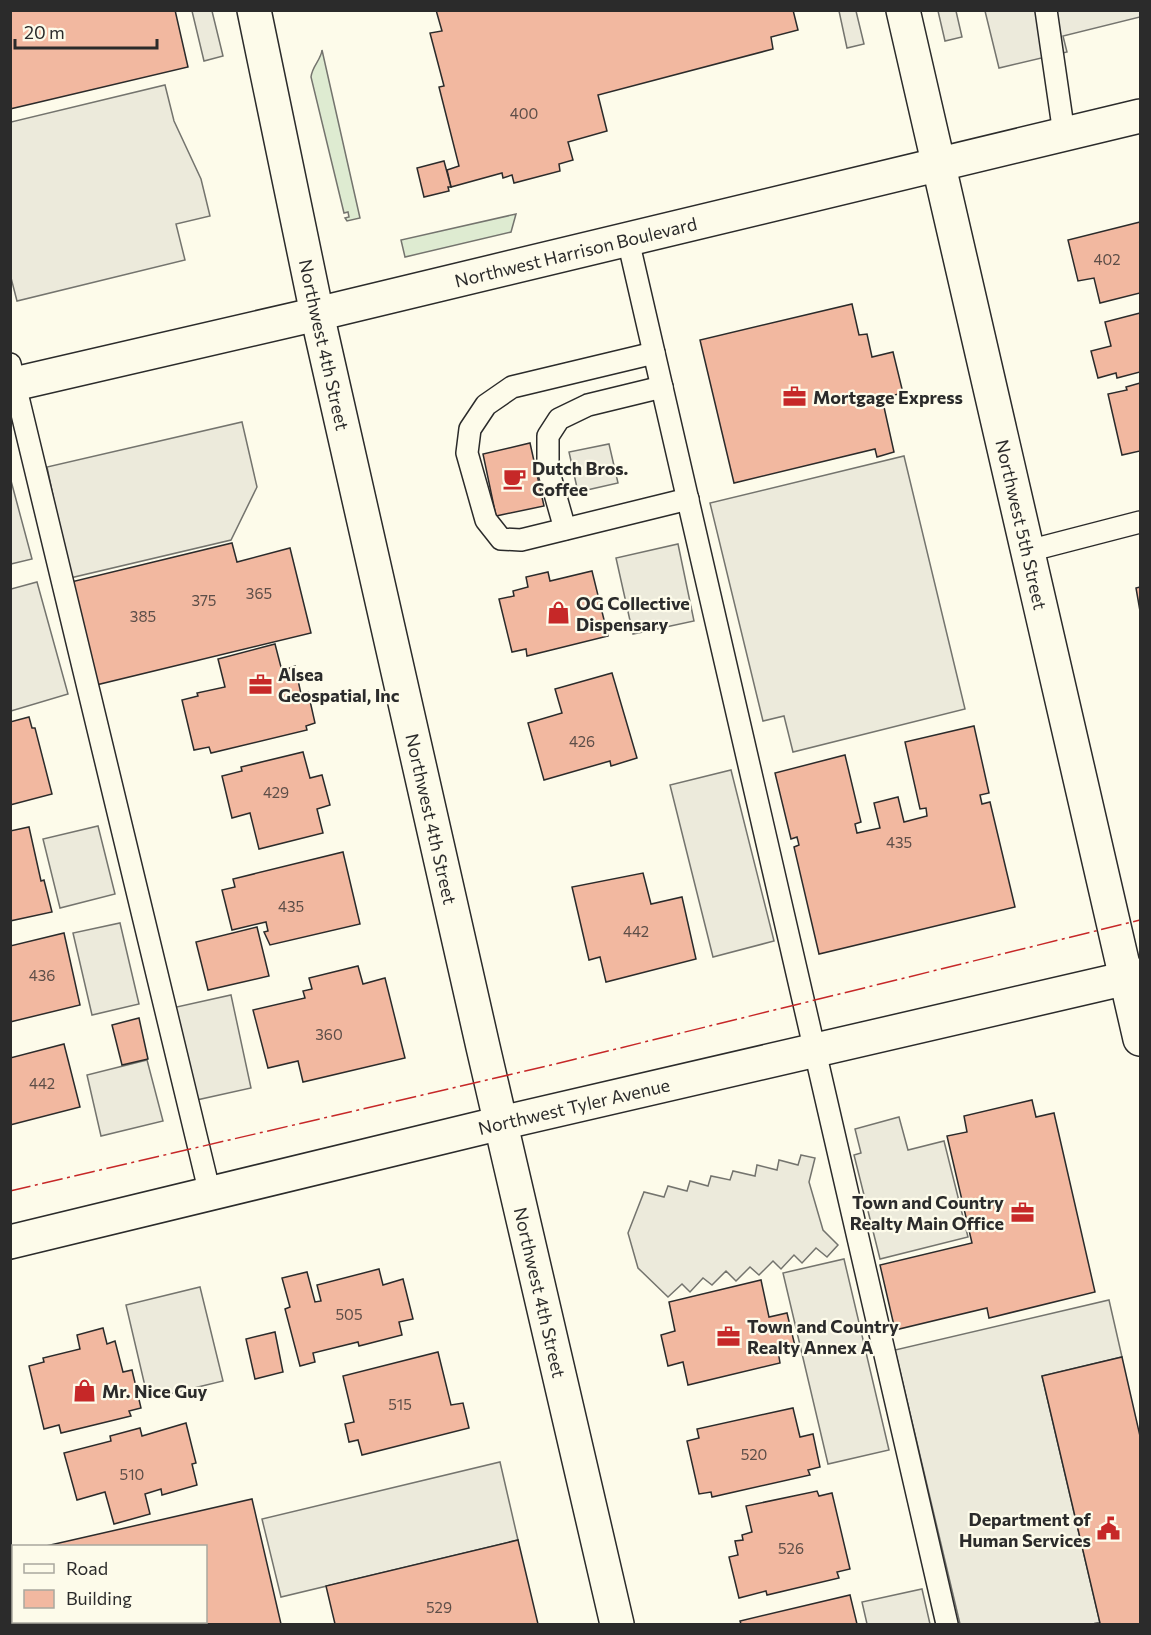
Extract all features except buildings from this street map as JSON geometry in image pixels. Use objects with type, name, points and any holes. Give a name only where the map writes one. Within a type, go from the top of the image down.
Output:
[{"type":"main road","name":"Northwest 4th Street","points":[[254,10],[317,314],[617,1624]]},
{"type":"main road","name":"Northwest 5th Street","points":[[903,10],[1028,551],[1134,976],[1140,1039]]},
{"type":"main road","name":"Northwest Harrison Boulevard","points":[[12,378],[317,314],[1140,116]]},
{"type":"main road","name":"Northwest Tyler Avenue","points":[[10,1242],[501,1123],[1134,976]]},
{"type":"lane","points":[[1046,10],[1064,134]]},
{"type":"lane","points":[[628,240],[947,1624]]},
{"type":"lane","points":[[654,353],[512,387],[486,405],[470,429],[467,453],[486,520],[501,539],[522,540],[688,499]]},
{"type":"lane","points":[[12,378],[210,1194]]},
{"type":"lane","points":[[565,529],[548,469],[548,436],[559,419],[588,405],[662,387]]},
{"type":"lane","points":[[1028,551],[1140,522]]},
{"type":"green space","points":[[322,50],[360,218],[347,221],[345,218],[349,217],[348,212],[344,213],[311,77]]},
{"type":"green space","points":[[516,214],[511,232],[405,257],[401,240]]},
{"type":"shaded area","points":[[1140,10],[1140,17],[1063,36],[1067,52],[999,68],[985,11]]},
{"type":"shaded area","points":[[192,11],[212,11],[223,56],[204,61]]},
{"type":"shaded area","points":[[839,11],[856,11],[864,44],[847,48]]},
{"type":"shaded area","points":[[938,11],[956,11],[962,37],[945,41]]},
{"type":"shaded area","points":[[165,85],[174,121],[201,179],[210,216],[176,224],[185,260],[17,301],[10,274],[11,122]]},
{"type":"shaded area","points":[[242,422],[257,487],[231,540],[70,578],[47,467]]},
{"type":"shaded area","points":[[609,444],[618,483],[578,492],[569,452]]},
{"type":"shaded area","points":[[904,456],[965,709],[793,752],[784,716],[763,721],[710,503]]},
{"type":"shaded area","points":[[10,477],[32,559],[11,564],[10,564]]},
{"type":"shaded area","points":[[678,544],[694,621],[633,634],[616,558]]},
{"type":"shaded area","points":[[37,582],[68,694],[11,711],[11,589]]},
{"type":"shaded area","points":[[731,770],[774,941],[713,957],[670,785]]},
{"type":"shaded area","points":[[98,826],[115,894],[60,908],[43,839]]},
{"type":"shaded area","points":[[120,923],[139,1004],[92,1015],[73,933]]},
{"type":"shaded area","points":[[231,995],[251,1088],[192,1101],[172,1008]]},
{"type":"shaded area","points":[[147,1060],[163,1121],[101,1136],[87,1075]]},
{"type":"shaded area","points":[[899,1117],[908,1150],[944,1141],[968,1237],[880,1259],[854,1155],[861,1153],[855,1129]]},
{"type":"shaded area","points":[[801,1155],[815,1158],[809,1182],[823,1230],[838,1245],[827,1257],[816,1248],[802,1263],[794,1255],[781,1269],[773,1261],[759,1275],[750,1267],[736,1281],[726,1271],[712,1285],[703,1278],[690,1292],[682,1284],[668,1297],[638,1268],[628,1233],[644,1192],[664,1197],[668,1186],[687,1191],[690,1181],[708,1186],[711,1176],[730,1180],[733,1171],[755,1176],[757,1165],[777,1170],[779,1160],[798,1165]]},
{"type":"shaded area","points":[[844,1259],[889,1450],[828,1464],[783,1273]]},
{"type":"shaded area","points":[[200,1287],[223,1381],[148,1399],[126,1305]]},
{"type":"shaded area","points":[[1109,1300],[1122,1357],[1042,1376],[1100,1623],[960,1624],[895,1350]]},
{"type":"shaded area","points":[[500,1462],[518,1540],[281,1597],[262,1519]]},
{"type":"shaded area","points":[[922,1589],[930,1624],[867,1624],[862,1602]]},
{"type":"power","points":[[10,1191],[547,1066],[1140,920]]},
{"type":"place","name":"Mortgage Express","points":[[795,397]]},
{"type":"place","name":"Dutch Bros. Coffee","points":[[514,478]]},
{"type":"place","name":"OG Collective Dispensary","points":[[558,613]]},
{"type":"place","name":"Alsea Geospatial, Inc","points":[[260,684]]},
{"type":"place","name":"Town and Country Realty Main Office","points":[[1022,1212]]},
{"type":"place","name":"Town and Country Realty Annex A","points":[[729,1336]]},
{"type":"place","name":"Mr. Nice Guy","points":[[84,1391]]},
{"type":"place","name":"Department of Human Services","points":[[1109,1529]]}]
